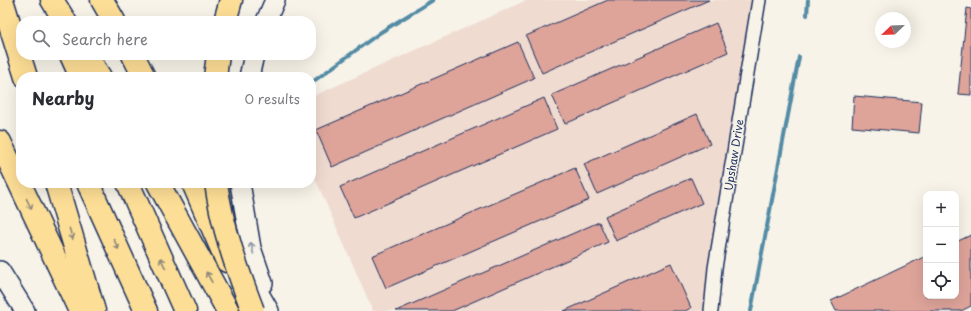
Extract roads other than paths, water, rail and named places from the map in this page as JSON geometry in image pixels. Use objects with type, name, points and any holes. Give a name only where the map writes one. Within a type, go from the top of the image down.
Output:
[{"type":"highway","points":[[4,0],[16,26]]},
{"type":"highway","points":[[4,0],[16,31]]},
{"type":"highway","points":[[47,0],[54,16]]},
{"type":"highway","points":[[52,0],[62,16]]},
{"type":"highway","points":[[102,0],[111,16]]},
{"type":"highway","points":[[226,16],[231,0]]},
{"type":"highway","points":[[136,60],[142,72]]},
{"type":"highway","points":[[216,72],[217,60]]},
{"type":"highway","points":[[78,62],[93,72]]},
{"type":"highway","points":[[0,134],[12,169]]},
{"type":"highway","points":[[0,142],[16,177]]},
{"type":"highway","points":[[21,188],[80,311]]},
{"type":"highway","points":[[57,188],[94,311]]},
{"type":"highway","points":[[90,188],[146,311]]},
{"type":"highway","points":[[130,188],[185,311]]},
{"type":"highway","points":[[161,188],[228,311]]},
{"type":"highway","points":[[195,188],[250,311]]},
{"type":"highway","points":[[217,188],[228,241],[253,311]]},
{"type":"main road","points":[[112,0],[120,16]]},
{"type":"main road","points":[[268,16],[274,0]]},
{"type":"main road","points":[[140,60],[146,72]]},
{"type":"main road","points":[[250,72],[253,60]]},
{"type":"main road","points":[[201,188],[269,311]]},
{"type":"main road","points":[[241,188],[251,248],[273,311]]},
{"type":"main road","points":[[0,271],[25,311]]},
{"type":"street","name":"Upshaw Drive","points":[[711,311],[715,268],[759,0]]},
{"type":"waterway","points":[[316,79],[381,32],[433,0]]},
{"type":"waterway","points":[[807,15],[808,0]]},
{"type":"waterway","points":[[751,311],[799,57]]}]
